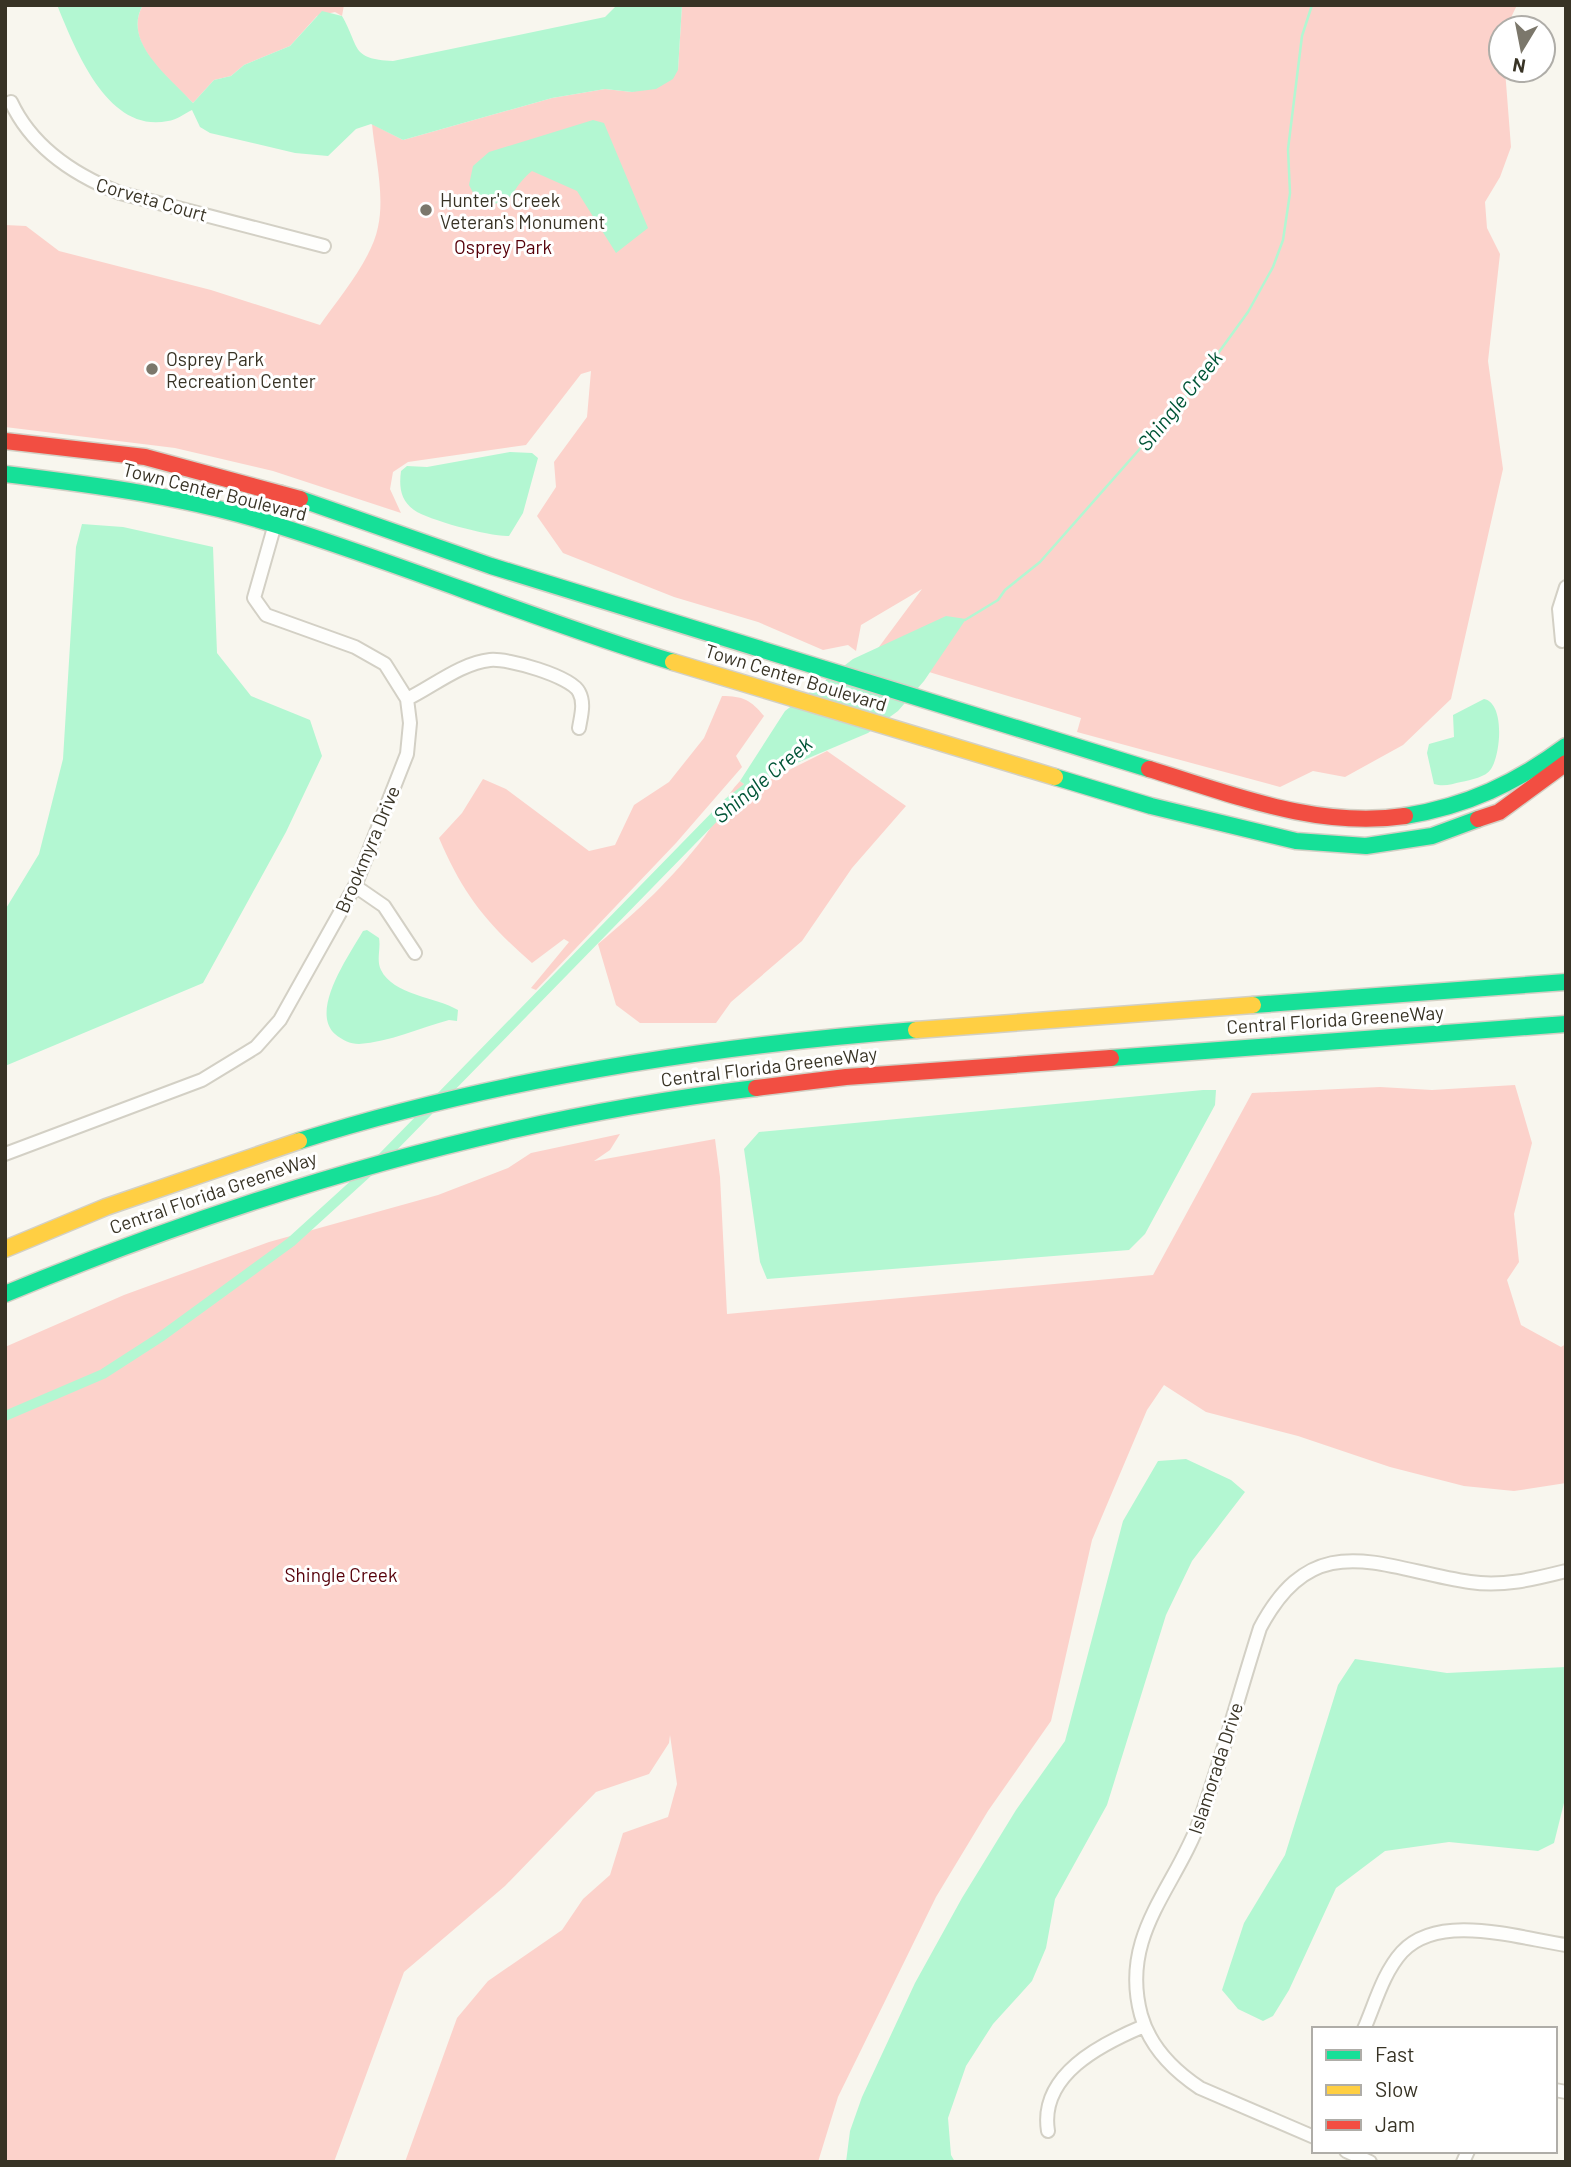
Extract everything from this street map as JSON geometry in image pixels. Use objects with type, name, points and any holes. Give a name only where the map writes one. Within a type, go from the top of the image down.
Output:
[{"type":"main road","name":"Town Center Boulevard","points":[[5,441],[145,457],[281,492],[491,566],[1210,790],[1286,811],[1333,819],[1399,818],[1443,810],[1498,791],[1546,762],[1566,746]]},
{"type":"main road","name":"Town Center Boulevard","points":[[5,474],[120,488],[275,524],[521,613],[756,687],[1191,815],[1296,841],[1366,846],[1432,835],[1499,812],[1566,763]]},
{"type":"main road","name":"Central Florida GreeneWay","points":[[5,1249],[181,1179],[396,1114],[562,1075],[784,1042],[1566,982]]},
{"type":"main road","name":"Central Florida GreeneWay","points":[[5,1294],[142,1237],[334,1173],[542,1122],[735,1089],[901,1072],[1566,1024]]},
{"type":"street","name":"Corveta Court","points":[[7,99],[20,123],[46,150],[88,181],[120,193],[324,246]]},
{"type":"street","name":"Brookmyra Drive","points":[[5,1154],[202,1080],[256,1046],[280,1020],[355,886],[407,754],[410,723],[407,699],[385,664],[355,647],[266,615],[254,598],[281,492]]},
{"type":"street","points":[[1563,641],[1559,609],[1566,587]]},
{"type":"street","points":[[407,699],[461,670],[489,660],[516,663],[567,680],[578,689],[583,703],[579,728]]},
{"type":"street","points":[[355,886],[384,906],[415,953]]},
{"type":"street","name":"Islamorada Drive","points":[[1312,2136],[1192,2083],[1167,2061],[1144,2026],[1135,1993],[1135,1967],[1140,1941],[1201,1817],[1260,1628],[1274,1601],[1289,1585],[1329,1564],[1354,1559],[1493,1584],[1520,1582],[1566,1572]]},
{"type":"street","points":[[1365,2027],[1389,1972],[1401,1954],[1415,1941],[1431,1933],[1462,1930],[1566,1945]]},
{"type":"street","points":[[1048,2131],[1048,2103],[1079,2061],[1105,2042],[1144,2026]]},
{"type":"street","points":[[1350,2153],[1370,2162]]},
{"type":"green space","points":[[143,5],[344,5],[342,16],[335,12],[317,16],[290,46],[244,65],[231,76],[214,80],[193,103],[161,71],[143,46],[138,33],[138,19]]},
{"type":"green space","name":"Osprey Park","points":[[682,5],[1517,5],[1513,14],[1487,14],[1487,84],[1506,84],[1511,147],[1500,177],[1485,202],[1487,228],[1500,254],[1488,361],[1503,469],[1451,699],[1403,745],[1345,777],[1313,771],[1280,787],[1077,732],[1081,718],[873,655],[922,589],[861,625],[856,651],[848,645],[823,650],[758,622],[674,597],[563,553],[537,516],[556,487],[554,462],[587,417],[591,371],[581,374],[526,445],[408,462],[393,472],[390,489],[401,513],[273,471],[175,448],[5,427],[5,225],[26,226],[59,251],[211,290],[320,325],[362,265],[375,239],[380,215],[380,189],[372,124],[403,140],[552,98],[605,89],[632,92],[678,70]]},
{"type":"green space","points":[[722,696],[746,700],[764,716],[736,756],[742,767],[676,843],[536,990],[531,988],[569,942],[564,939],[532,963],[501,934],[477,906],[457,876],[439,838],[462,813],[483,779],[506,789],[589,851],[615,845],[634,805],[669,782],[704,738]]},
{"type":"green space","points":[[827,751],[906,806],[852,868],[802,941],[731,1002],[716,1023],[640,1023],[616,1005],[598,944],[641,906],[680,866],[705,836],[740,781],[748,787],[755,787]]},
{"type":"green space","name":"Shingle Creek","points":[[1515,1085],[1532,1143],[1514,1214],[1519,1262],[1507,1280],[1521,1325],[1561,1347],[1566,1344],[1566,1483],[1514,1491],[1464,1486],[1390,1467],[1298,1436],[1206,1412],[1164,1385],[1147,1410],[1092,1540],[1051,1721],[988,1811],[936,1897],[838,2097],[818,2162],[405,2162],[457,2018],[488,1981],[562,1930],[583,1899],[610,1875],[623,1833],[668,1817],[677,1784],[670,1735],[669,1743],[649,1774],[596,1792],[505,1886],[404,1972],[334,2162],[5,2162],[5,1347],[124,1295],[269,1242],[438,1195],[508,1168],[531,1153],[620,1134],[610,1150],[594,1161],[715,1139],[720,1177],[727,1314],[1153,1275],[1252,1093],[1380,1087],[1432,1090]]},
{"type":"water","points":[[57,5],[143,5],[138,19],[138,32],[143,46],[162,71],[193,103],[214,80],[231,76],[244,65],[290,46],[322,11],[342,16],[363,54],[379,60],[393,61],[605,17],[617,5],[682,5],[678,70],[673,79],[656,89],[632,92],[605,89],[552,98],[403,140],[371,124],[356,129],[328,156],[295,153],[210,133],[200,127],[192,110],[168,121],[146,122],[127,114],[96,84],[73,43]]},
{"type":"water","points":[[593,120],[604,123],[648,228],[616,253],[577,191],[532,171],[508,198],[502,202],[480,206],[469,185],[473,166],[489,152]]},
{"type":"water","points":[[510,452],[532,453],[538,458],[523,513],[509,536],[445,523],[414,510],[403,497],[401,471],[407,466],[427,467]]},
{"type":"water","points":[[82,524],[123,527],[213,547],[217,653],[251,696],[310,720],[322,756],[286,832],[203,983],[5,1066],[5,910],[39,854],[63,759],[76,547]]},
{"type":"water","points":[[946,616],[966,619],[924,681],[898,711],[868,733],[792,765],[755,787],[748,787],[740,781],[785,711],[853,659]]},
{"type":"water","points":[[1484,699],[1491,703],[1498,719],[1499,741],[1491,769],[1474,779],[1448,785],[1434,784],[1427,753],[1429,744],[1454,737],[1453,715]]},
{"type":"water","points":[[367,930],[379,938],[380,966],[387,978],[405,990],[458,1010],[457,1021],[449,1020],[370,1043],[352,1043],[335,1034],[328,1024],[329,997],[349,954],[363,931]]},
{"type":"water","points":[[1216,1090],[1215,1105],[1145,1234],[1129,1250],[767,1279],[760,1262],[744,1149],[759,1132]]},
{"type":"water","points":[[1186,1459],[1231,1480],[1245,1492],[1192,1561],[1166,1615],[1107,1805],[1055,1899],[1046,1948],[1032,1981],[993,2024],[966,2066],[948,2118],[951,2155],[955,2162],[846,2162],[850,2131],[862,2097],[915,1983],[962,1898],[1016,1810],[1065,1741],[1123,1521],[1158,1461]]},
{"type":"water","points":[[1355,1659],[1447,1673],[1566,1667],[1566,1795],[1554,1843],[1538,1851],[1449,1842],[1385,1851],[1336,1888],[1289,1990],[1273,2016],[1263,2021],[1238,2009],[1222,1990],[1244,1923],[1285,1855],[1338,1685]]},
{"type":"waterway","name":"Shingle Creek","points":[[965,620],[998,600],[1005,590],[1040,562],[1190,392],[1248,312],[1273,267],[1283,240],[1290,193],[1288,149],[1302,36],[1312,5]]},
{"type":"waterway","name":"Shingle Creek","points":[[439,1099],[728,803],[759,779]]},
{"type":"waterway","name":"Shingle Creek","points":[[383,1157],[428,1111]]},
{"type":"waterway","name":"Shingle Creek","points":[[5,1416],[103,1374],[162,1336],[291,1242],[369,1171]]},
{"type":"traffic: fast","points":[[5,474],[142,493],[243,515],[376,558],[673,662]]},
{"type":"traffic: fast","points":[[300,499],[491,566],[1149,769]]},
{"type":"traffic: fast","points":[[1405,816],[1449,806],[1490,791],[1528,771],[1566,746]]},
{"type":"traffic: fast","points":[[1055,777],[1151,806],[1296,841],[1366,846],[1432,836],[1478,819]]},
{"type":"traffic: fast","points":[[1253,1005],[1566,982]]},
{"type":"traffic: fast","points":[[1111,1058],[1566,1024]]},
{"type":"traffic: fast","points":[[299,1141],[450,1099],[604,1068],[760,1045],[916,1030]]},
{"type":"traffic: fast","points":[[5,1294],[187,1224],[373,1165],[563,1119],[756,1088]]},
{"type":"traffic: slow","points":[[673,662],[1055,777]]},
{"type":"traffic: slow","points":[[916,1030],[1253,1005]]},
{"type":"traffic: slow","points":[[5,1249],[106,1207],[299,1141]]},
{"type":"traffic: jam","points":[[5,441],[145,457],[300,499]]},
{"type":"traffic: jam","points":[[1478,819],[1499,812],[1566,763]]},
{"type":"traffic: jam","points":[[1149,769],[1275,807],[1307,813],[1339,818],[1405,816]]},
{"type":"traffic: jam","points":[[756,1088],[846,1077],[1111,1058]]},
{"type":"place","name":"Hunter's Creek Veteran's Monument","points":[[426,210]]},
{"type":"place","name":"Osprey Park Recreation Center","points":[[152,369]]}]
